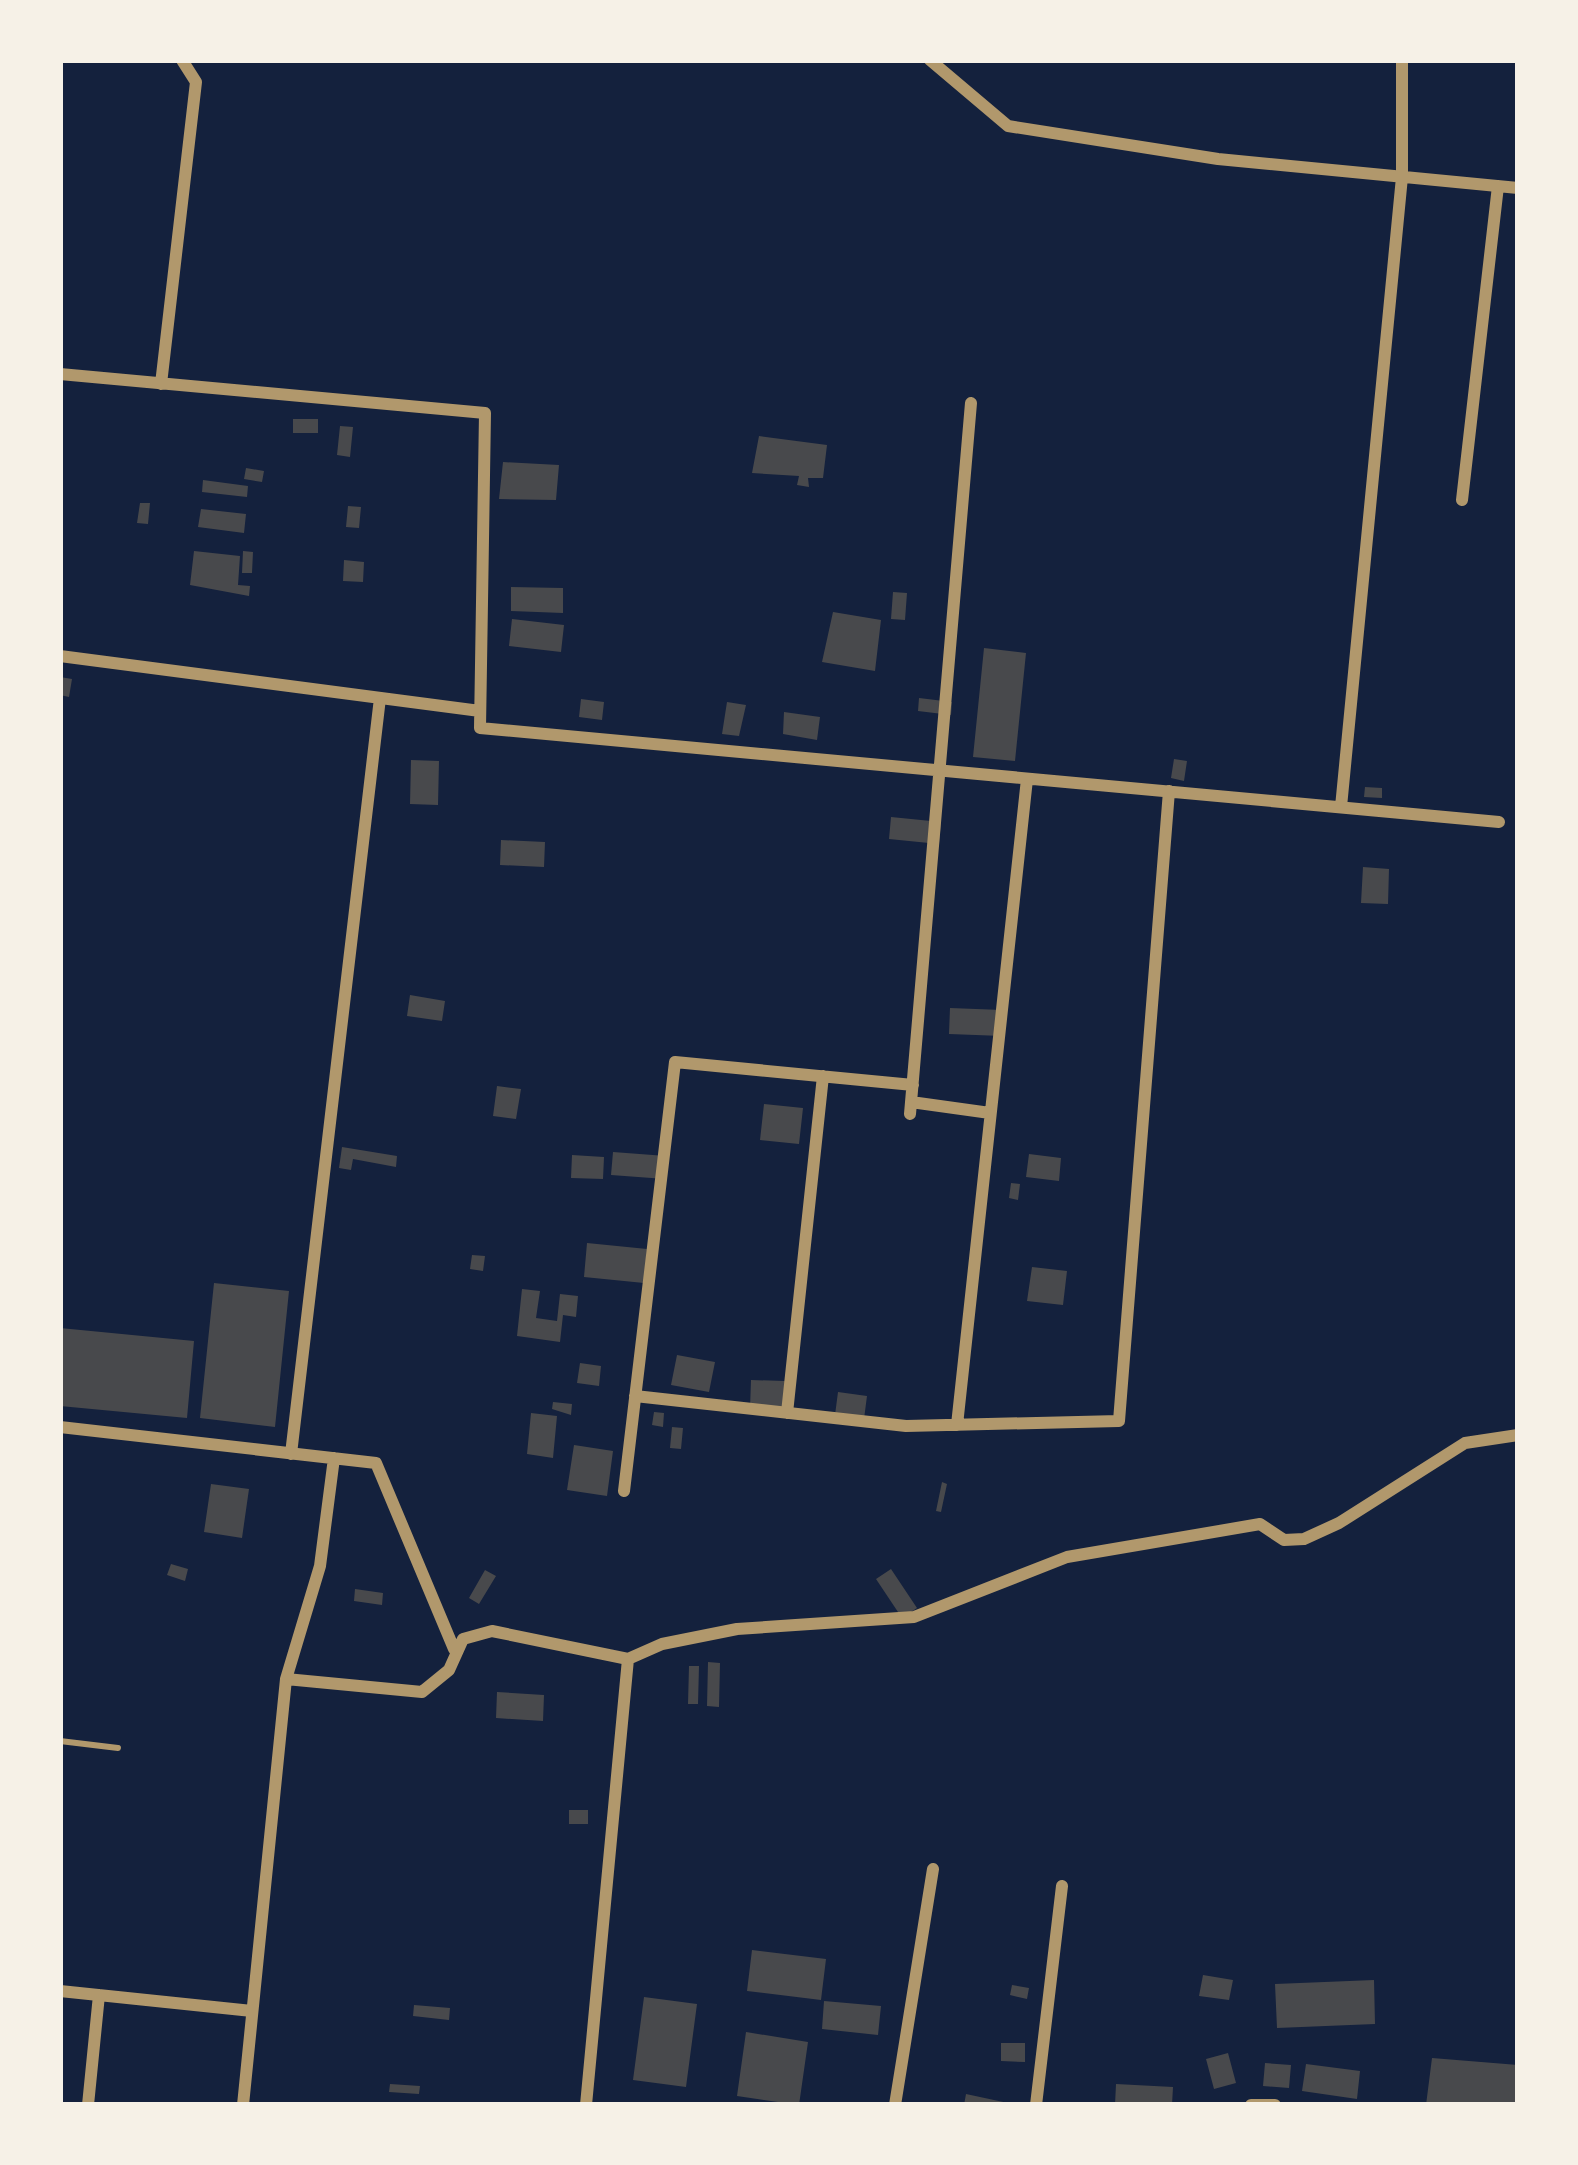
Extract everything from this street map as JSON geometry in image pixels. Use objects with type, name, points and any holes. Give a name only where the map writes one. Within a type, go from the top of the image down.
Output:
[{"type":"street","points":[[161,384],[196,82],[182,60]]},
{"type":"street","points":[[930,60],[1008,126],[1218,159],[1518,188]]},
{"type":"street","points":[[1341,807],[1402,177],[1402,60]]},
{"type":"street","points":[[1462,500],[1498,186]]},
{"type":"street","points":[[60,374],[485,413],[480,728],[1498,822]]},
{"type":"street","points":[[971,403],[910,1108],[990,1113]]},
{"type":"street","points":[[60,656],[481,711]]},
{"type":"street","points":[[291,1454],[380,698]]},
{"type":"street","points":[[957,1425],[1027,779]]},
{"type":"street","points":[[635,1396],[906,1426],[1119,1421],[1169,791]]},
{"type":"street","points":[[624,1492],[675,1062],[913,1085]]},
{"type":"street","points":[[787,1413],[823,1076]]},
{"type":"street","points":[[60,1427],[376,1463],[454,1648]]},
{"type":"street","points":[[286,1679],[422,1692],[449,1670],[454,1648],[463,1639],[492,1631],[628,1659],[662,1644],[736,1629],[914,1617],[1067,1557],[1260,1524],[1284,1540],[1304,1539],[1339,1523],[1465,1443],[1518,1435]]},
{"type":"street","points":[[243,2105],[286,1679],[320,1566],[334,1458]]},
{"type":"street","points":[[586,2105],[628,1659]]},
{"type":"street","points":[[895,2105],[933,1869]]},
{"type":"street","points":[[1036,2105],[1062,1886]]},
{"type":"street","points":[[60,1991],[252,2011]]},
{"type":"street","points":[[88,2105],[99,1995]]},
{"type":"street","points":[[1251,2105],[1275,2105]]},
{"type":"lane","points":[[60,1741],[118,1748]]},
{"type":"building","points":[[293,419],[318,419],[318,433],[293,433]]},
{"type":"building","points":[[340,426],[353,427],[350,457],[337,455]]},
{"type":"building","points":[[759,436],[827,445],[823,478],[808,478],[809,487],[797,485],[799,476],[752,473]]},
{"type":"building","points":[[503,462],[559,465],[556,500],[499,499]]},
{"type":"building","points":[[246,468],[264,471],[262,482],[244,479]]},
{"type":"building","points":[[203,480],[248,486],[247,497],[202,492]]},
{"type":"building","points":[[140,503],[150,503],[148,524],[137,523]]},
{"type":"building","points":[[348,506],[361,507],[359,528],[346,527]]},
{"type":"building","points":[[201,509],[246,514],[244,533],[198,527]]},
{"type":"building","points":[[194,551],[240,556],[238,585],[250,586],[249,596],[190,585]]},
{"type":"building","points":[[243,551],[253,552],[252,573],[242,573]]},
{"type":"building","points":[[344,560],[364,562],[363,582],[343,581]]},
{"type":"building","points":[[511,587],[563,588],[563,613],[511,611]]},
{"type":"building","points":[[893,592],[907,593],[905,620],[891,619]]},
{"type":"building","points":[[833,612],[881,620],[875,671],[822,662]]},
{"type":"building","points":[[512,619],[564,625],[561,652],[509,646]]},
{"type":"building","points":[[984,648],[1026,653],[1015,761],[973,757]]},
{"type":"building","points":[[60,677],[72,679],[69,697],[60,695]]},
{"type":"building","points":[[919,698],[952,702],[951,715],[918,711]]},
{"type":"building","points":[[581,699],[604,702],[602,720],[579,717]]},
{"type":"building","points":[[727,702],[746,705],[739,736],[722,734]]},
{"type":"building","points":[[784,712],[820,717],[817,740],[783,734]]},
{"type":"building","points":[[1174,759],[1187,761],[1184,781],[1171,778]]},
{"type":"building","points":[[411,760],[439,761],[438,805],[410,804]]},
{"type":"building","points":[[1365,787],[1382,788],[1382,798],[1364,797]]},
{"type":"building","points":[[891,817],[941,822],[939,844],[889,839]]},
{"type":"building","points":[[501,840],[545,842],[544,867],[500,865]]},
{"type":"building","points":[[1363,867],[1389,869],[1388,904],[1361,903]]},
{"type":"building","points":[[410,995],[445,1001],[442,1021],[407,1016]]},
{"type":"building","points":[[950,1008],[1002,1010],[1002,1036],[949,1034]]},
{"type":"building","points":[[497,1086],[521,1089],[516,1119],[493,1116]]},
{"type":"building","points":[[764,1104],[803,1108],[799,1144],[760,1140]]},
{"type":"building","points":[[342,1147],[397,1156],[396,1167],[353,1159],[351,1170],[339,1168]]},
{"type":"building","points":[[613,1152],[666,1156],[665,1179],[611,1175]]},
{"type":"building","points":[[1029,1154],[1061,1158],[1059,1181],[1026,1177]]},
{"type":"building","points":[[572,1155],[604,1157],[603,1179],[571,1178]]},
{"type":"building","points":[[1011,1183],[1020,1184],[1018,1200],[1009,1198]]},
{"type":"building","points":[[587,1243],[647,1249],[644,1283],[584,1277]]},
{"type":"building","points":[[472,1255],[485,1256],[483,1271],[470,1269]]},
{"type":"building","points":[[1032,1267],[1067,1271],[1063,1305],[1027,1301]]},
{"type":"building","points":[[214,1283],[289,1291],[275,1427],[200,1418]]},
{"type":"building","points":[[522,1289],[540,1291],[536,1318],[557,1321],[560,1294],[578,1296],[576,1317],[563,1315],[560,1342],[517,1336]]},
{"type":"building","points":[[60,1328],[194,1341],[187,1418],[60,1406]]},
{"type":"building","points":[[677,1355],[715,1362],[709,1392],[671,1385]]},
{"type":"building","points":[[580,1363],[601,1366],[599,1386],[577,1383]]},
{"type":"building","points":[[751,1380],[785,1381],[784,1411],[750,1409]]},
{"type":"building","points":[[838,1392],[867,1396],[864,1419],[835,1415]]},
{"type":"building","points":[[553,1402],[572,1404],[571,1415],[552,1409]]},
{"type":"building","points":[[654,1412],[664,1413],[663,1427],[652,1425]]},
{"type":"building","points":[[531,1413],[557,1416],[553,1458],[527,1454]]},
{"type":"building","points":[[672,1427],[683,1428],[681,1449],[670,1448]]},
{"type":"building","points":[[574,1445],[613,1451],[607,1496],[567,1490]]},
{"type":"building","points":[[942,1482],[947,1484],[941,1512],[936,1511]]},
{"type":"building","points":[[211,1484],[249,1489],[242,1538],[204,1532]]},
{"type":"building","points":[[171,1564],[188,1569],[185,1581],[167,1575]]},
{"type":"building","points":[[891,1569],[917,1608],[902,1618],[876,1579]]},
{"type":"building","points":[[485,1570],[496,1576],[479,1604],[469,1598]]},
{"type":"building","points":[[355,1589],[383,1593],[382,1605],[354,1601]]},
{"type":"building","points":[[708,1662],[720,1663],[719,1707],[707,1706]]},
{"type":"building","points":[[689,1666],[699,1666],[698,1704],[688,1704]]},
{"type":"building","points":[[497,1692],[544,1695],[543,1721],[496,1718]]},
{"type":"building","points":[[569,1810],[588,1810],[588,1824],[569,1824]]},
{"type":"building","points":[[752,1950],[826,1959],[821,2000],[747,1991]]},
{"type":"building","points":[[1203,1975],[1233,1980],[1229,2000],[1199,1996]]},
{"type":"building","points":[[1374,1980],[1375,2024],[1277,2028],[1275,1984]]},
{"type":"building","points":[[1012,1985],[1029,1988],[1027,1999],[1010,1995]]},
{"type":"building","points":[[644,1997],[697,2004],[686,2087],[633,2080]]},
{"type":"building","points":[[824,2001],[881,2006],[878,2035],[822,2029]]},
{"type":"building","points":[[414,2005],[450,2008],[449,2020],[413,2016]]},
{"type":"building","points":[[746,2032],[808,2042],[799,2105],[737,2096]]},
{"type":"building","points":[[1001,2043],[1025,2043],[1025,2062],[1001,2061]]},
{"type":"building","points":[[1228,2053],[1236,2083],[1214,2089],[1206,2059]]},
{"type":"building","points":[[1432,2058],[1518,2065],[1518,2105],[1426,2105]]},
{"type":"building","points":[[1265,2063],[1291,2065],[1289,2088],[1263,2086]]},
{"type":"building","points":[[1306,2064],[1360,2071],[1357,2099],[1302,2091]]},
{"type":"building","points":[[390,2084],[420,2086],[419,2094],[389,2092]]},
{"type":"building","points":[[1116,2084],[1173,2087],[1172,2105],[1115,2105]]},
{"type":"building","points":[[966,2094],[1008,2103],[1008,2105],[964,2105]]}]
